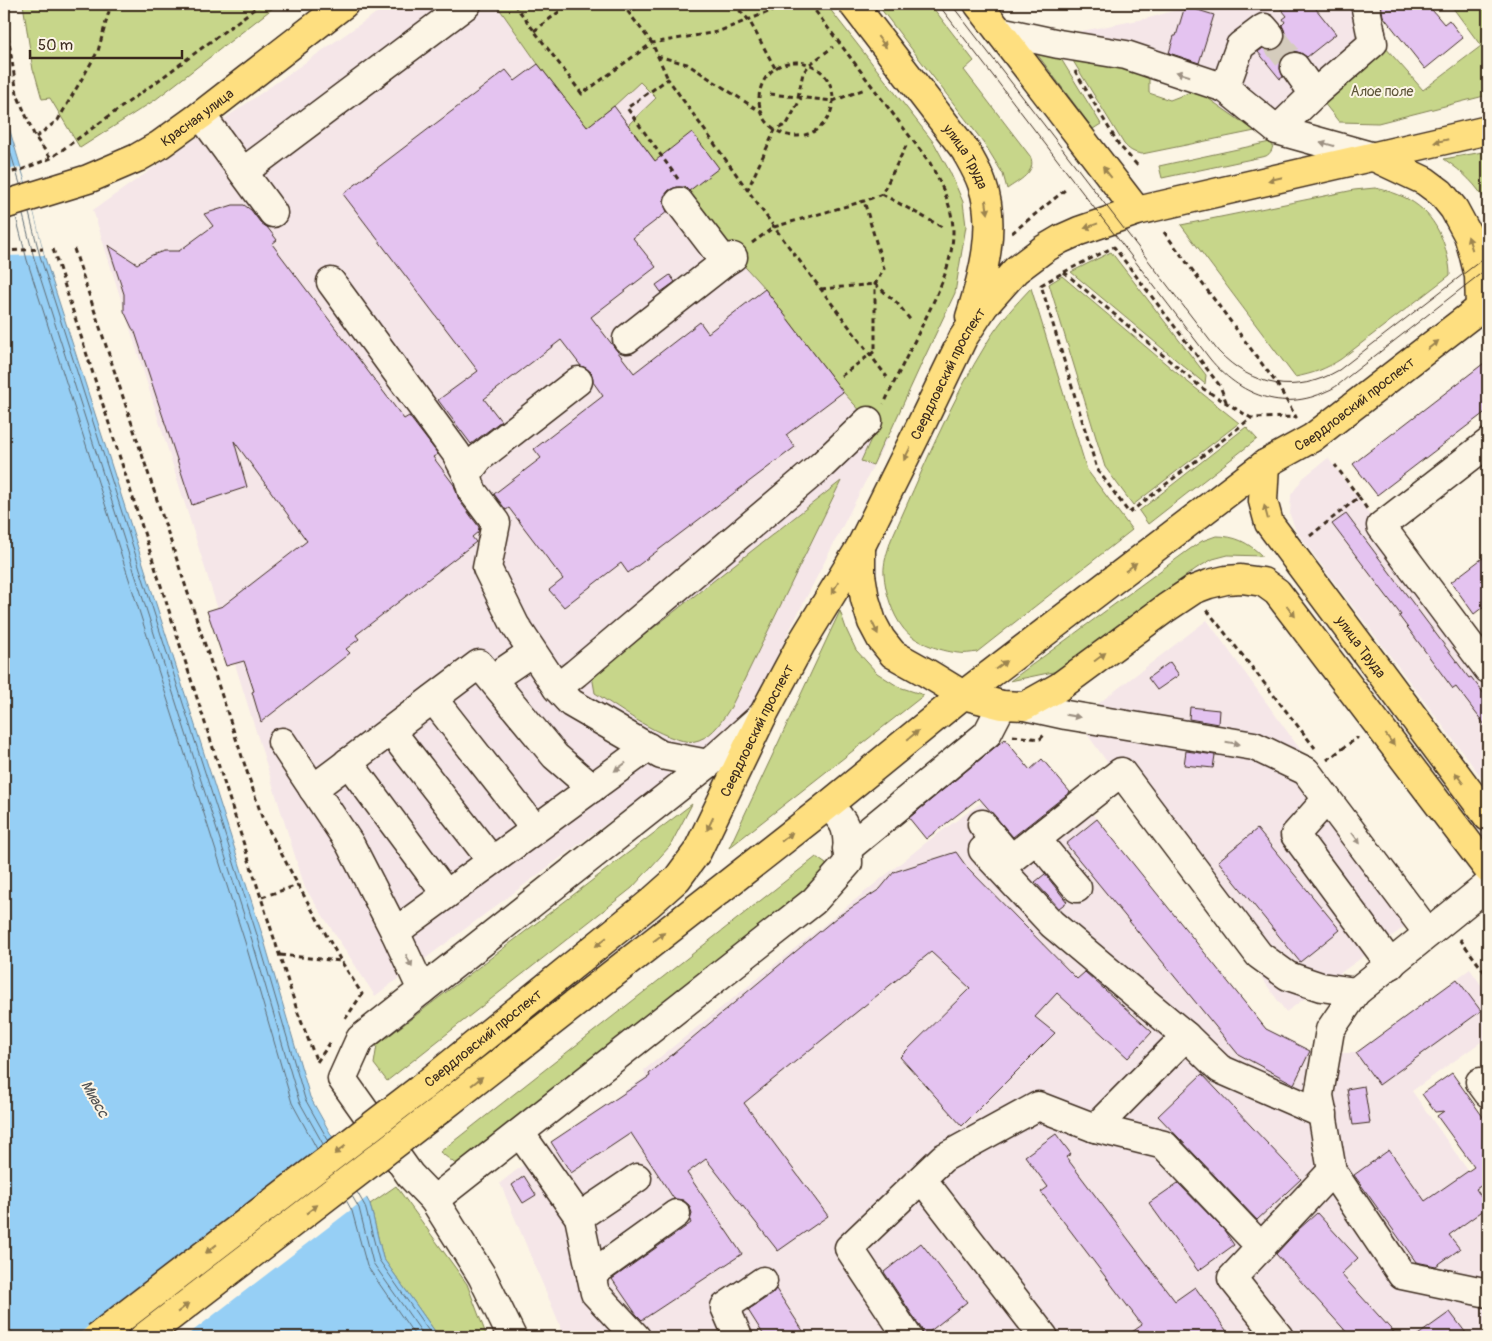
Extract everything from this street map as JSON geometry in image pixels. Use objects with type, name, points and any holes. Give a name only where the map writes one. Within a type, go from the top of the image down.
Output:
[{"type":"main road","name":"Красная улица","points":[[4,205],[88,179],[137,158],[201,115],[344,4]]},
{"type":"main road","name":"улица Труда","points":[[852,4],[965,150],[982,185],[988,207],[989,234],[979,290],[963,338]]},
{"type":"main road","points":[[978,4],[1137,211]]},
{"type":"main road","name":"Свердловский проспект","points":[[97,1337],[420,1088],[650,903],[677,878],[697,852],[763,715],[801,644],[860,546],[963,338],[984,306],[1016,270],[1044,249],[1079,230],[1137,211],[1488,130]]},
{"type":"main road","name":"Свердловский проспект","points":[[144,1337],[438,1111],[826,806],[963,695],[1265,464],[1312,438],[1484,305],[1479,276],[1468,235],[1454,209],[1441,193],[1424,181],[1374,157]]},
{"type":"main road","name":"улица Труда","points":[[1265,464],[1263,501],[1269,524],[1488,817]]},
{"type":"main road","points":[[860,546],[861,575],[865,599],[872,622],[881,639],[893,654],[963,695],[1013,706],[1059,687],[1193,590],[1226,580],[1241,579],[1264,582],[1277,592],[1488,868]]},
{"type":"lane","points":[[243,172],[467,4]]},
{"type":"lane","points":[[1277,130],[1314,94],[1373,44],[1365,4]]},
{"type":"lane","points":[[1226,88],[1240,46],[1264,28],[1270,35]]},
{"type":"lane","points":[[999,31],[1059,44],[1126,55],[1226,88],[1277,130],[1374,157]]},
{"type":"lane","points":[[1295,67],[1314,94]]},
{"type":"lane","points":[[201,115],[273,213]]},
{"type":"lane","points":[[627,339],[729,259],[679,202]]},
{"type":"lane","points":[[331,282],[456,453],[467,474],[472,491],[496,523],[487,568],[515,626],[557,688],[571,703],[661,755],[708,764]]},
{"type":"lane","points":[[467,474],[479,458],[578,381]]},
{"type":"lane","points":[[557,688],[822,465],[868,421]]},
{"type":"lane","points":[[1483,652],[1380,526],[1488,443]]},
{"type":"lane","points":[[492,678],[532,652]]},
{"type":"lane","points":[[313,789],[479,664],[555,756],[592,788]]},
{"type":"lane","points":[[433,699],[535,829]]},
{"type":"lane","points":[[848,849],[987,734],[1013,706],[1254,746],[1306,771],[1327,799],[1437,926]]},
{"type":"lane","points":[[512,1337],[482,1276],[434,1200],[410,1175],[342,1079],[360,1039],[708,764],[763,715]]},
{"type":"lane","points":[[391,730],[492,861]]},
{"type":"lane","points":[[282,742],[350,844],[422,990]]},
{"type":"lane","points":[[395,932],[648,747]]},
{"type":"lane","points":[[348,762],[446,894]]},
{"type":"lane","points":[[1323,1114],[1220,1069],[1186,1036],[1052,924],[975,828],[1011,859],[1121,772],[1259,955],[1288,976],[1321,987],[1356,992]]},
{"type":"lane","points":[[1327,799],[1295,835],[1391,965]]},
{"type":"lane","points":[[434,1200],[814,901],[848,863],[847,828],[838,814],[826,806]]},
{"type":"lane","points":[[1036,839],[1077,888]]},
{"type":"lane","points":[[1488,885],[1356,992],[1330,1030],[1319,1095],[1332,1171],[1402,1275],[1488,1293]]},
{"type":"lane","points":[[1095,1128],[1186,1036]]},
{"type":"lane","points":[[908,1337],[849,1248],[943,1158],[1038,1106],[1095,1128],[1164,1145],[1261,1246]]},
{"type":"lane","points":[[520,1133],[579,1217],[595,1293],[636,1337]]},
{"type":"lane","points":[[1279,1337],[1232,1278],[1332,1171]]},
{"type":"lane","points":[[579,1217],[637,1178]]},
{"type":"lane","points":[[922,1178],[1044,1337]]},
{"type":"lane","points":[[591,1275],[676,1214]]},
{"type":"lane","points":[[738,1337],[725,1307],[763,1281]]},
{"type":"path","points":[[35,137],[58,120],[93,60],[98,51],[111,4]]},
{"type":"path","points":[[4,174],[21,170],[51,158],[261,4]]},
{"type":"path","points":[[514,4],[582,94],[652,44],[717,32],[789,4]]},
{"type":"path","points":[[534,31],[569,4]]},
{"type":"path","points":[[622,4],[652,44],[668,79],[774,227],[887,377]]},
{"type":"path","points":[[733,4],[749,20],[775,68]]},
{"type":"path","points":[[810,4],[930,163],[943,186],[951,215],[953,232],[949,259],[938,292],[882,408],[868,421]]},
{"type":"path","points":[[4,9],[17,94],[35,137],[51,158]]},
{"type":"path","points":[[1059,44],[1119,145],[1137,165]]},
{"type":"path","points":[[747,190],[775,130],[787,124],[800,97],[803,73],[810,64],[833,47]]},
{"type":"path","points":[[657,56],[686,64],[762,113]]},
{"type":"path","points":[[798,61],[810,64],[821,70],[829,80],[833,92],[830,115],[823,125],[813,132],[801,136],[789,135],[775,130],[762,113],[759,100],[760,88],[766,77],[775,68],[786,62],[798,61]]},
{"type":"path","points":[[627,108],[668,79]]},
{"type":"path","points":[[770,94],[833,100],[865,89]]},
{"type":"path","points":[[729,259],[774,227],[882,194],[906,146]]},
{"type":"path","points":[[1009,236],[1065,190]]},
{"type":"path","points":[[882,194],[942,227]]},
{"type":"path","points":[[841,376],[875,351],[875,284],[884,269],[864,201]]},
{"type":"path","points":[[1064,272],[1202,388],[1227,404],[1251,418],[1296,417],[1277,384],[1164,232]]},
{"type":"path","points":[[1227,404],[1220,386],[1114,247],[1042,285],[1097,469],[1129,513],[1251,418]]},
{"type":"path","points":[[53,249],[298,1013],[318,1062],[332,1039]]},
{"type":"path","points":[[74,249],[262,817],[298,885],[362,994],[342,1024]]},
{"type":"path","points":[[4,251],[43,250]]},
{"type":"path","points":[[820,289],[875,284],[897,303],[912,322]]},
{"type":"path","points":[[1310,536],[1359,497],[1335,466]]},
{"type":"path","points":[[987,734],[1040,739],[1066,715]]},
{"type":"path","points":[[1325,761],[1357,738],[1351,730]]},
{"type":"path","points":[[262,897],[298,885]]},
{"type":"path","points":[[1437,926],[1488,977]]},
{"type":"path","points":[[280,956],[342,961]]},
{"type":"shaded area","points":[[389,4],[826,4],[934,143],[962,199],[966,226],[955,293],[887,439],[743,722],[375,996],[305,888],[93,210]]},
{"type":"shaded area","points":[[1196,4],[1373,4],[1387,31],[1268,137],[1157,75],[1066,34],[1149,18]]},
{"type":"shaded area","points":[[1328,458],[1488,673],[1488,786],[1296,531],[1290,515],[1291,495],[1303,478]]},
{"type":"shaded area","points":[[1207,620],[1420,916],[1286,1012],[1077,720]]},
{"type":"shaded area","points":[[1042,759],[1073,796],[1097,819],[1266,1029],[1310,1051],[1356,1053],[1470,969],[1488,995],[1488,1037],[1412,1091],[1488,1199],[1488,1337],[565,1337],[500,1183],[646,1076],[644,1070],[928,841]]},
{"type":"green space","points":[[23,4],[278,4],[155,100],[80,148],[50,98],[42,99],[33,70]]},
{"type":"green space","points":[[496,4],[826,4],[934,143],[950,172],[963,202],[966,226],[955,293],[873,465],[861,461],[876,428],[843,392],[765,289],[684,199],[628,125],[656,98],[640,82],[587,127],[538,64]]},
{"type":"green space","points":[[877,4],[930,4],[974,61],[964,70],[1030,156],[1031,167],[1026,176],[1007,189],[1003,174],[984,143]]},
{"type":"green space","name":"Алое поле","points":[[1450,4],[1488,4],[1488,95],[1378,123],[1339,122],[1324,103],[1385,47],[1423,90],[1481,46]]},
{"type":"green space","points":[[1034,50],[1058,54],[1101,124],[1093,129]]},
{"type":"green space","points":[[1070,56],[1149,74],[1149,93],[1170,100],[1196,90],[1255,131],[1142,154],[1134,152],[1124,144]]},
{"type":"green space","points":[[1270,142],[1273,145],[1270,153],[1266,156],[1162,178],[1159,166]]},
{"type":"green space","points":[[1488,151],[1488,205],[1469,179],[1444,159]]},
{"type":"green space","points":[[1375,188],[1399,195],[1426,213],[1439,232],[1444,244],[1450,275],[1341,359],[1319,371],[1295,377],[1181,225],[1354,190]]},
{"type":"green space","points":[[1111,252],[1206,375],[1205,384],[1071,272]]},
{"type":"green space","points":[[1062,276],[1239,423],[1133,505],[1105,467],[1049,284]]},
{"type":"green space","points":[[1031,288],[1087,470],[1132,530],[977,652],[960,653],[944,650],[913,638],[899,622],[892,609],[886,588],[884,570],[886,557],[891,540],[925,464],[974,364],[1008,313]]},
{"type":"green space","points":[[1246,427],[1257,439],[1148,524],[1139,511]]},
{"type":"green space","points":[[841,481],[731,707],[718,726],[709,734],[699,740],[676,739],[646,726],[595,693],[592,676]]},
{"type":"green space","points":[[1216,536],[1229,537],[1241,541],[1252,547],[1262,556],[1228,555],[1213,559],[1159,595],[1058,671],[1010,681],[1190,549],[1202,541]]},
{"type":"green space","points":[[840,611],[856,650],[877,673],[899,687],[924,695],[729,848]]},
{"type":"green space","points":[[692,804],[670,846],[632,888],[387,1081],[374,1064],[377,1045]]},
{"type":"green space","points":[[816,857],[826,864],[825,881],[457,1165],[440,1152]]},
{"type":"green space","points":[[396,1186],[467,1284],[487,1337],[439,1337],[383,1258],[370,1204]]},
{"type":"water","name":"Миасс","points":[[4,111],[30,198],[44,255],[263,937],[310,1097],[370,1204],[383,1258],[439,1337],[17,1337],[4,1323]]},
{"type":"pier","points":[[20,167],[44,255],[4,256],[4,171]]},
{"type":"pier","points":[[335,1138],[369,1196],[185,1337],[75,1337]]},
{"type":"building","points":[[1277,4],[1312,4],[1336,34],[1307,57],[1294,51],[1286,55],[1281,61],[1280,69],[1283,77],[1280,79],[1258,52],[1263,48],[1273,50],[1285,41],[1282,25],[1285,22],[1283,19],[1287,16]]},
{"type":"building","points":[[1381,4],[1427,4],[1444,24],[1449,20],[1463,38],[1425,69],[1383,16]]},
{"type":"building","points":[[1185,6],[1214,15],[1199,63],[1169,53]]},
{"type":"building","points":[[538,64],[587,127],[614,106],[655,161],[692,132],[719,168],[689,191],[685,187],[669,190],[664,196],[667,212],[633,238],[656,267],[591,317],[634,373],[700,322],[708,333],[765,289],[843,392],[786,435],[795,447],[628,573],[621,563],[564,607],[549,590],[563,579],[509,508],[506,510],[494,494],[541,458],[534,449],[603,396],[593,382],[591,372],[581,366],[561,340],[484,399],[501,421],[471,444],[438,400],[478,371],[343,194],[506,70],[515,81]]},
{"type":"building","points":[[233,205],[244,205],[251,210],[277,240],[272,244],[404,419],[409,416],[438,454],[433,457],[454,485],[459,500],[479,527],[478,532],[472,537],[476,542],[356,635],[359,639],[346,649],[350,653],[261,722],[252,692],[254,691],[244,661],[226,666],[207,611],[223,606],[307,541],[234,441],[247,487],[192,505],[135,332],[124,311],[124,294],[108,245],[137,264],[152,255],[164,251],[179,251],[213,226],[204,214]]},
{"type":"building","points":[[670,275],[675,282],[661,292],[656,285]]},
{"type":"building","points":[[1488,360],[1488,410],[1377,495],[1353,464]]},
{"type":"building","points":[[1346,514],[1469,678],[1471,677],[1488,699],[1488,729],[1456,687],[1453,689],[1399,616],[1401,615],[1332,524]]},
{"type":"building","points":[[1488,554],[1488,603],[1474,614],[1451,582]]},
{"type":"building","points":[[1170,662],[1179,675],[1157,690],[1148,678]]},
{"type":"building","points":[[1190,707],[1219,710],[1218,724],[1189,719]]},
{"type":"building","points":[[1005,739],[1030,770],[1042,759],[1070,792],[1013,837],[979,798],[926,839],[909,818]]},
{"type":"building","points":[[1186,751],[1215,755],[1213,768],[1184,765]]},
{"type":"building","points":[[1097,819],[1266,1029],[1310,1051],[1294,1084],[1238,1054],[1066,844]]},
{"type":"building","points":[[1257,829],[1340,930],[1300,962],[1218,861]]},
{"type":"building","points":[[956,852],[966,866],[1077,979],[1085,972],[1152,1032],[1128,1058],[1057,993],[1035,1017],[1055,1033],[962,1126],[900,1057],[970,988],[931,952],[744,1103],[828,1216],[778,1251],[706,1159],[687,1173],[742,1254],[642,1320],[612,1279],[691,1223],[692,1213],[689,1205],[683,1200],[674,1199],[631,1133],[571,1173],[551,1142],[650,1076],[649,1074],[837,917],[880,889],[894,872]]},
{"type":"building","points":[[1045,874],[1067,902],[1059,908],[1035,882]]},
{"type":"building","points":[[1457,979],[1481,1011],[1379,1085],[1356,1053]]},
{"type":"building","points":[[1452,1073],[1488,1124],[1488,1187],[1485,1183],[1476,1189],[1488,1207],[1449,1235],[1460,1249],[1436,1266],[1416,1262],[1354,1175],[1389,1150],[1425,1201],[1474,1167],[1437,1116],[1444,1111],[1435,1112],[1422,1094]]},
{"type":"building","points":[[1202,1074],[1301,1179],[1257,1220],[1158,1116]]},
{"type":"building","points":[[1364,1086],[1370,1123],[1353,1125],[1347,1089]]},
{"type":"building","points":[[1056,1134],[1071,1154],[1066,1157],[1175,1301],[1195,1287],[1231,1337],[1125,1337],[1142,1325],[1041,1192],[1048,1187],[1025,1156]]},
{"type":"building","points":[[524,1176],[536,1195],[523,1203],[512,1185]]},
{"type":"building","points":[[1178,1183],[1224,1230],[1234,1245],[1198,1271],[1149,1203]]},
{"type":"building","points":[[1317,1213],[1358,1258],[1341,1274],[1398,1337],[1351,1337],[1276,1254]]},
{"type":"building","points":[[921,1243],[967,1302],[924,1336],[921,1328],[884,1272]]},
{"type":"building","points":[[776,1289],[807,1337],[765,1337],[748,1310],[772,1294]]},
{"type":"building","points":[[1450,1312],[1469,1337],[1415,1337]]},
{"type":"tunnel","points":[[1270,35],[1295,67]]},
{"type":"tram line","points":[[938,4],[1210,359],[1234,382],[1248,390],[1278,400],[1310,397],[1330,390],[1488,268]]},
{"type":"tram line","points":[[951,4],[1218,351],[1245,373],[1275,383],[1307,383],[1323,378],[1339,370],[1488,255]]}]
